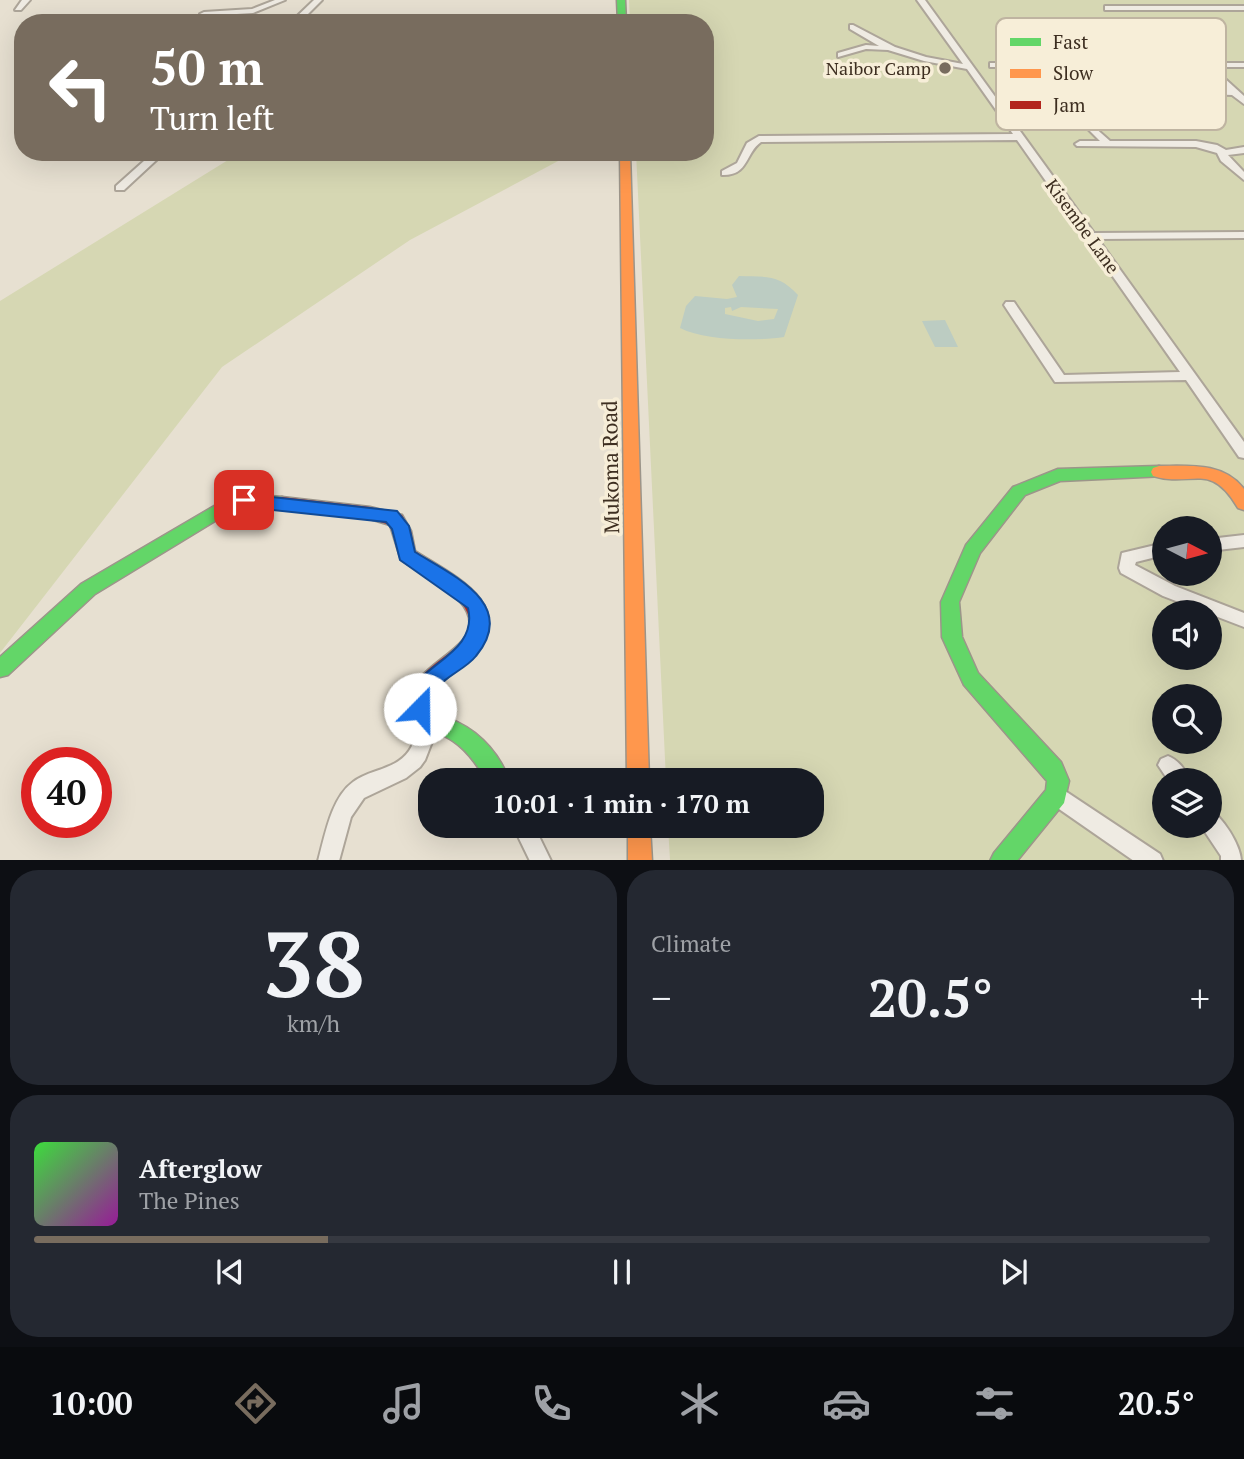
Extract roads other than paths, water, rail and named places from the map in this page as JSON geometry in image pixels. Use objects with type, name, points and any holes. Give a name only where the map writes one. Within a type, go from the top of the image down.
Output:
[{"type":"street","points":[[18,8],[26,0]]},
{"type":"street","points":[[204,14],[253,11],[281,0]]},
{"type":"street","points":[[303,14],[318,0]]},
{"type":"street","name":"Kisembe Lane","points":[[921,0],[996,106]]},
{"type":"street","points":[[1108,8],[1244,8]]},
{"type":"street","points":[[853,27],[865,36],[931,62],[969,67]]},
{"type":"street","points":[[841,55],[866,47],[910,54]]},
{"type":"street","points":[[1226,65],[1244,65]]},
{"type":"street","points":[[1226,85],[1244,101]]},
{"type":"street","points":[[1226,92],[1234,92]]},
{"type":"street","name":"Kisembe Lane","points":[[1013,130],[1093,236],[1244,453]]},
{"type":"street","points":[[1094,130],[1108,144]]},
{"type":"street","points":[[725,173],[741,165],[750,145],[759,139],[1018,137]]},
{"type":"street","points":[[1080,144],[1196,144],[1214,147],[1223,152],[1244,150]]},
{"type":"street","points":[[1223,152],[1224,159],[1244,177]]},
{"type":"street","points":[[120,188],[150,161]]},
{"type":"street","name":"Mukoma Road","points":[[625,161],[638,768]]},
{"type":"street","points":[[1093,236],[1244,235]]},
{"type":"street","points":[[1010,306],[1060,380],[1190,376]]},
{"type":"street","points":[[1002,860],[1056,795],[1058,781],[1053,769],[971,678],[952,637],[950,602],[972,550],[1020,492],[1059,475],[1209,473],[1228,479],[1237,489],[1244,504]]},
{"type":"street","points":[[1,669],[88,589],[234,502],[244,500],[390,516],[398,521],[407,555],[466,594],[476,604],[481,622],[477,637],[468,651],[429,681],[421,696],[420,709],[428,721],[423,748],[416,761],[402,771],[359,788],[351,798],[328,860]]},
{"type":"street","points":[[1222,544],[1244,541]]},
{"type":"street","points":[[1152,552],[1128,557],[1127,568],[1152,582]]},
{"type":"street","points":[[1159,586],[1244,620]]},
{"type":"street","points":[[428,721],[448,724],[462,731],[482,751],[491,768]]},
{"type":"street","points":[[1056,795],[1153,860]]},
{"type":"street","points":[[529,838],[541,860]]},
{"type":"street","points":[[639,838],[640,860]]},
{"type":"street","points":[[1221,838],[1231,853],[1231,860]]},
{"type":"place","name":"Naibor Camp","points":[[945,68]]}]
